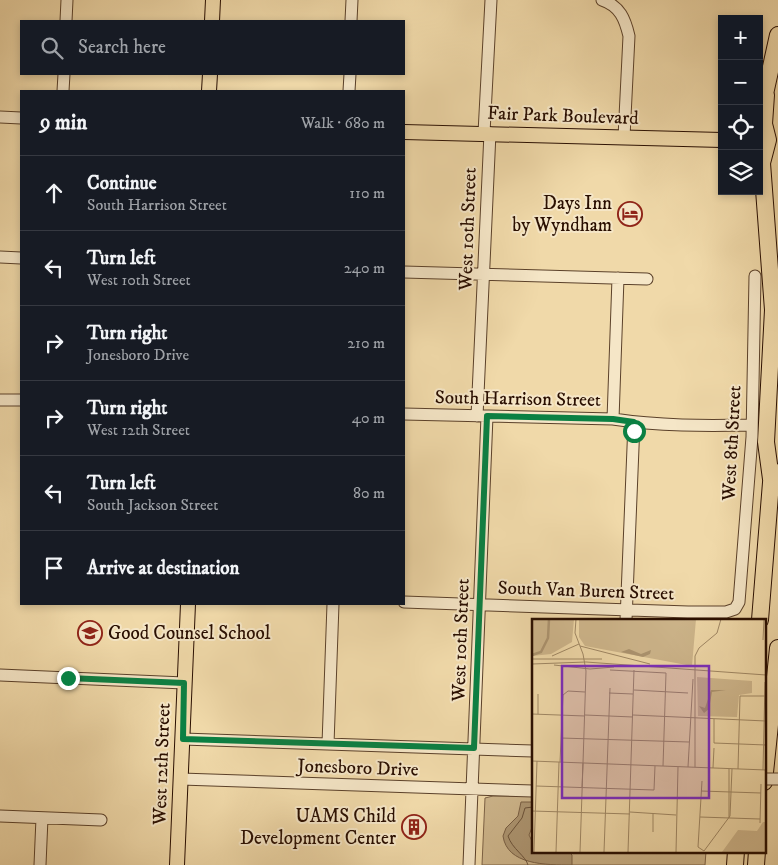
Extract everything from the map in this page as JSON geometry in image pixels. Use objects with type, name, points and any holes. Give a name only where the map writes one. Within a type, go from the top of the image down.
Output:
[{"type":"highway","points":[[763,105],[778,35]]},
{"type":"highway","points":[[763,160],[769,140],[764,124],[766,95]]},
{"type":"highway","points":[[762,195],[773,310],[766,442],[771,479]]},
{"type":"highway","points":[[760,619],[771,479],[778,420]]},
{"type":"highway","points":[[766,761],[778,648]]},
{"type":"highway","points":[[735,865],[736,852]]},
{"type":"highway","points":[[756,865],[757,852]]},
{"type":"main road","points":[[212,20],[213,0]]},
{"type":"main road","points":[[209,90],[210,75]]},
{"type":"main road","name":"Fair Park Boulevard","points":[[405,132],[718,140]]},
{"type":"main road","name":"West 12th Street","points":[[177,865],[188,605]]},
{"type":"street","points":[[66,20],[67,0]]},
{"type":"street","points":[[351,20],[352,0]]},
{"type":"street","name":"West 10th Street","points":[[469,865],[479,604],[483,273],[491,0]]},
{"type":"street","points":[[602,0],[618,9],[625,21],[629,36],[624,137]]},
{"type":"street","points":[[63,90],[64,75]]},
{"type":"street","points":[[349,90],[350,75]]},
{"type":"street","points":[[0,117],[20,118]]},
{"type":"street","points":[[0,257],[20,258]]},
{"type":"street","points":[[405,272],[647,279]]},
{"type":"street","name":"West 8th Street","points":[[736,609],[739,602],[752,424],[756,276]]},
{"type":"street","points":[[613,419],[618,278]]},
{"type":"street","points":[[0,400],[20,400]]},
{"type":"street","name":"South Harrison Street","points":[[405,414],[613,419],[704,426],[752,424]]},
{"type":"street","points":[[626,614],[634,422]]},
{"type":"street","name":"South Van Buren Street","points":[[405,602],[479,604],[626,614],[726,612],[736,609]]},
{"type":"street","points":[[328,744],[333,605]]},
{"type":"street","points":[[0,675],[184,683]]},
{"type":"street","name":"Jonesboro Drive","points":[[183,739],[532,751]]},
{"type":"street","name":"Jonesboro Drive","points":[[181,779],[532,791]]},
{"type":"street","points":[[0,816],[100,820]]},
{"type":"street","points":[[40,865],[42,818]]},
{"type":"shaded area","points":[[493,796],[532,796],[532,852],[706,852],[705,865],[482,865],[485,798]]},
{"type":"water","points":[[521,802],[532,802],[532,828],[529,835],[532,841],[532,852],[569,852],[572,855],[572,865],[551,865],[529,861],[512,853],[506,846],[503,836],[506,828],[518,816]]},
{"type":"place","name":"Days Inn by Wyndham","points":[[630,214]]},
{"type":"place","name":"Good Counsel School","points":[[90,633]]},
{"type":"place","name":"UAMS Child Development Center","points":[[414,827]]},
{"type":"route","points":[[68,678],[184,683],[183,739],[474,748],[487,416],[613,419],[634,422],[634,431]]}]
